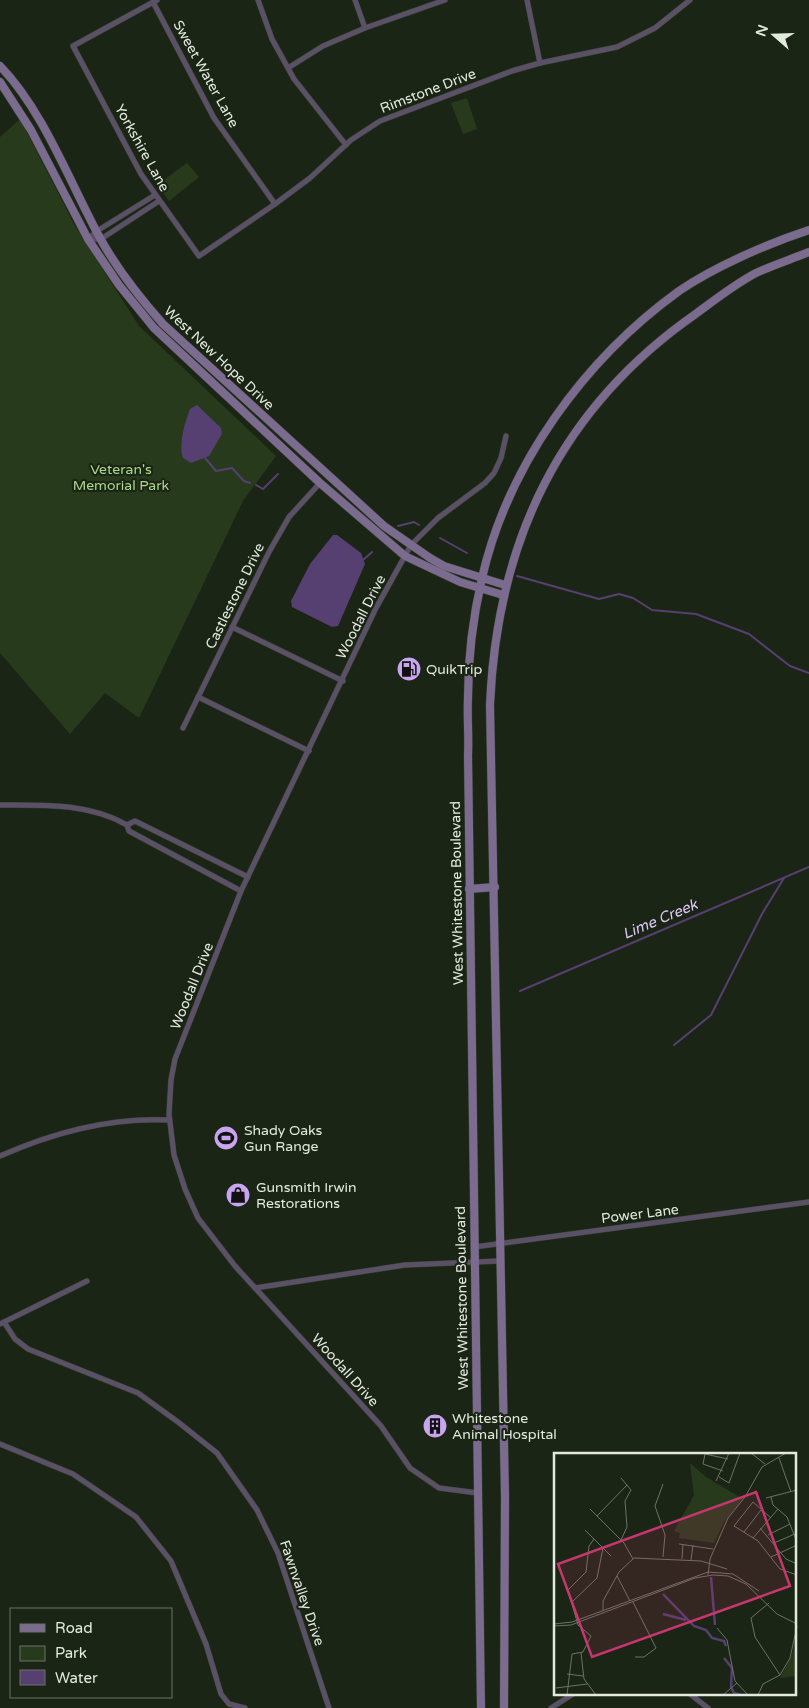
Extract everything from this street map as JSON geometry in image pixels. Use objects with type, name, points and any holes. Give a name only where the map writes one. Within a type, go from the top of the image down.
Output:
[{"type":"main road","name":"West New Hope Drive","points":[[0,66],[28,102],[99,235],[141,300],[164,324],[352,498],[411,546],[444,566],[505,585]]},
{"type":"main road","name":"West New Hope Drive","points":[[0,82],[31,130],[88,239],[119,285],[154,328],[320,483],[405,556],[440,574],[480,590],[503,595]]},
{"type":"main road","name":"West Whitestone Boulevard","points":[[481,1708],[468,696],[471,642],[482,578],[498,527],[530,456],[565,404],[602,361],[640,322],[680,291],[743,257],[809,230]]},
{"type":"main road","points":[[504,1708],[505,1497],[499,1261],[495,887],[490,704],[492,662],[505,585],[527,519],[543,486],[568,443],[610,389],[635,362],[670,332],[719,297],[756,274],[809,252]]},
{"type":"main road","points":[[469,889],[495,887]]},
{"type":"street","points":[[258,0],[272,39],[288,68],[346,145]]},
{"type":"street","points":[[355,0],[365,28]]},
{"type":"street","points":[[288,68],[323,46],[365,28],[444,0]]},
{"type":"street","points":[[527,0],[540,63]]},
{"type":"street","name":"Rimstone Drive","points":[[200,256],[310,178],[346,145],[380,121],[512,71],[540,63],[592,54],[638,38],[670,18],[690,0]]},
{"type":"street","name":"Yorkshire Lane","points":[[155,1],[73,46],[133,160],[154,195],[200,256]]},
{"type":"street","name":"Sweet Water Lane","points":[[155,1],[214,118],[275,204]]},
{"type":"street","points":[[99,235],[154,195]]},
{"type":"street","points":[[88,239],[99,235],[159,201]]},
{"type":"street","name":"Woodall Drive","points":[[478,1493],[439,1488],[410,1468],[381,1426],[235,1266],[198,1218],[185,1190],[174,1155],[170,1120],[171,1080],[176,1058],[241,891],[376,608],[411,546],[438,518],[485,483],[494,473],[506,436]]},
{"type":"street","name":"Castlestone Drive","points":[[183,728],[269,552],[289,517],[320,483]]},
{"type":"street","points":[[232,627],[342,681]]},
{"type":"street","points":[[198,697],[309,751]]},
{"type":"street","points":[[0,805],[74,807],[102,814],[127,825],[129,831],[241,891]]},
{"type":"street","points":[[127,825],[134,821],[248,877]]},
{"type":"street","points":[[0,1156],[54,1134],[122,1120],[170,1120]]},
{"type":"street","name":"Power Lane","points":[[474,1247],[809,1202]]},
{"type":"street","points":[[255,1288],[405,1265],[499,1261]]},
{"type":"street","points":[[2,1323],[87,1281]]},
{"type":"street","name":"Fawnvalley Drive","points":[[2,1323],[15,1339],[28,1349],[138,1393],[216,1453],[257,1510],[278,1552],[329,1708]]},
{"type":"street","points":[[0,1444],[74,1474],[136,1517],[171,1561],[206,1644],[221,1694],[230,1704],[245,1708]]},
{"type":"street","points":[[551,1708],[570,1696]]},
{"type":"street","points":[[693,1696],[708,1708]]},
{"type":"green space","points":[[467,98],[477,129],[463,134],[451,103]]},
{"type":"green space","name":"Veteran's Memorial Park","points":[[20,119],[74,224],[139,326],[276,456],[243,501],[139,718],[105,693],[70,734],[0,653],[0,137]]},
{"type":"green space","points":[[187,163],[199,177],[169,201],[157,185]]},
{"type":"water","points":[[197,405],[221,428],[222,434],[209,456],[191,463],[183,458],[181,446],[184,427],[190,409]]},
{"type":"water","points":[[333,535],[337,535],[361,553],[365,564],[338,626],[332,627],[292,607],[291,601],[310,564]]},
{"type":"waterway","points":[[205,458],[216,471],[232,468],[244,481],[250,483]]},
{"type":"waterway","points":[[256,485],[263,489],[278,474]]},
{"type":"waterway","points":[[398,526],[414,522],[419,525]]},
{"type":"waterway","points":[[440,538],[467,553]]},
{"type":"waterway","points":[[363,560],[372,552]]},
{"type":"waterway","points":[[517,576],[599,599],[619,594],[633,598],[652,610],[696,614],[749,634],[790,666],[809,673]]},
{"type":"waterway","name":"Lime Creek","points":[[520,991],[809,867]]},
{"type":"waterway","points":[[674,1045],[711,1015],[762,914],[784,878]]},
{"type":"place","name":"QuikTrip","points":[[409,669]]},
{"type":"place","name":"Shady Oaks Gun Range","points":[[226,1138]]},
{"type":"place","name":"Gunsmith Irwin Restorations","points":[[238,1195]]},
{"type":"place","name":"Whitestone Animal Hospital","points":[[435,1426]]}]
